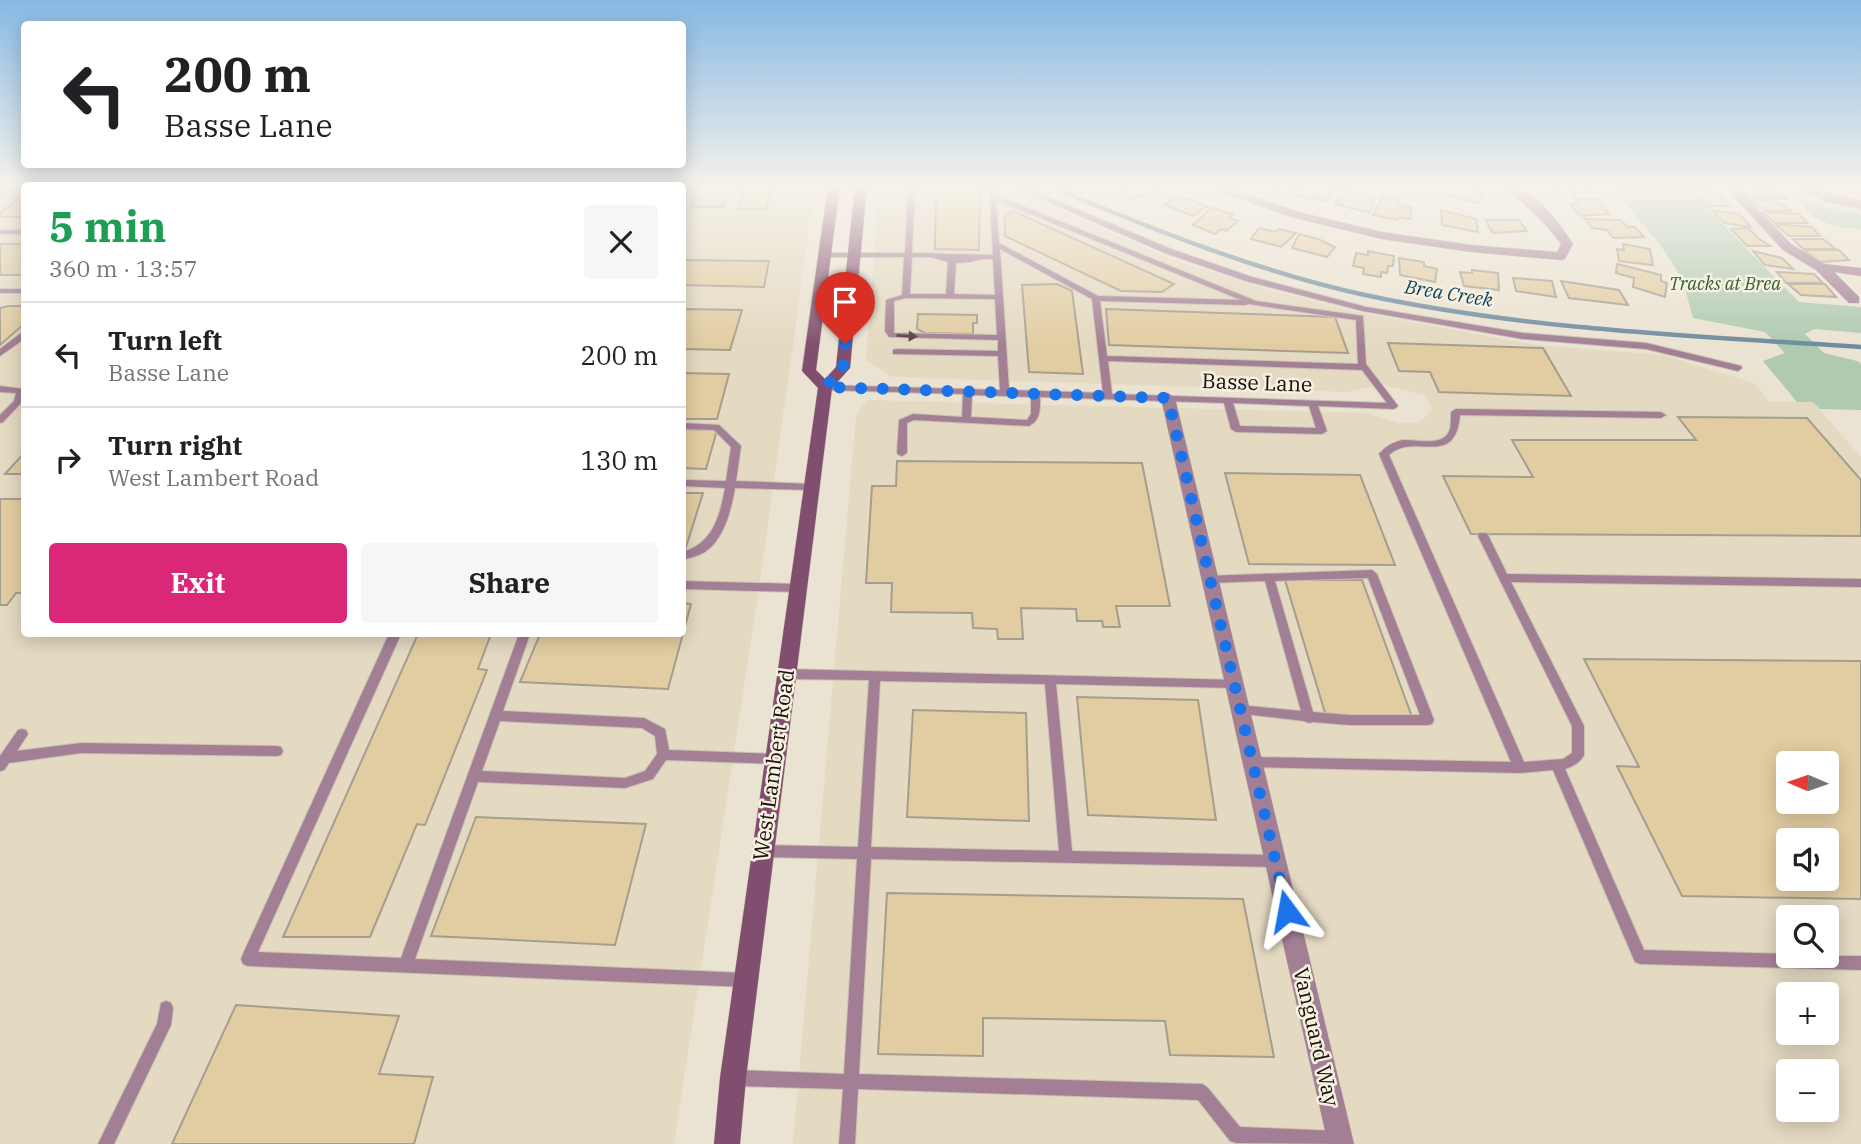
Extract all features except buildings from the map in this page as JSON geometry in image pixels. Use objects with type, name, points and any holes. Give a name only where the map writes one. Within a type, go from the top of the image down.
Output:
[{"type":"main road","points":[[825,387],[809,371],[827,239]]},
{"type":"main road","name":"West Lambert Road","points":[[727,1144],[762,851],[825,387],[843,368],[856,239]]},
{"type":"street","points":[[1413,239],[1504,253],[1561,256],[1567,244],[1564,239]]},
{"type":"street","points":[[1780,239],[1787,247],[1821,267],[1854,300]]},
{"type":"street","points":[[1821,267],[1861,272]]},
{"type":"street","name":"Vanguard Way","points":[[1168,398],[1340,1142]]},
{"type":"lane","points":[[906,296],[910,239]]},
{"type":"lane","points":[[996,239],[1005,393]]},
{"type":"lane","points":[[1105,239],[1254,303]]},
{"type":"lane","points":[[1140,239],[1249,279],[1366,309],[1522,336],[1646,346],[1738,368]]},
{"type":"lane","points":[[996,244],[1096,299],[1254,303],[1360,318],[1364,368],[1104,358]]},
{"type":"lane","points":[[825,255],[997,257]]},
{"type":"lane","points":[[932,255],[940,260],[972,260],[981,257]]},
{"type":"lane","points":[[950,296],[952,260]]},
{"type":"lane","points":[[0,291],[21,291]]},
{"type":"lane","points":[[999,297],[906,296],[890,300],[889,331],[892,335],[1002,338]]},
{"type":"lane","points":[[1096,299],[1108,396]]},
{"type":"lane","points":[[0,353],[21,337]]},
{"type":"lane","points":[[896,352],[1003,354]]},
{"type":"lane","name":"Basse Lane","points":[[825,387],[1394,406],[1364,368]]},
{"type":"lane","points":[[0,389],[21,390],[18,402],[0,420]]},
{"type":"lane","points":[[966,420],[968,392]]},
{"type":"lane","points":[[902,453],[902,422],[913,417],[1029,423],[1036,414],[1035,394]]},
{"type":"lane","points":[[1228,400],[1236,429],[1322,431],[1312,403]]},
{"type":"lane","points":[[1520,768],[1384,454],[1388,448],[1397,445],[1440,445],[1447,441],[1457,425],[1457,412],[1661,415]]},
{"type":"lane","points":[[686,426],[716,427],[736,446],[725,518],[710,541],[691,556],[686,556]]},
{"type":"lane","points":[[686,483],[811,487]]},
{"type":"lane","points":[[1252,762],[1520,768],[1566,764],[1578,755],[1578,726],[1483,536]]},
{"type":"lane","points":[[1210,579],[1269,577],[1288,573],[1372,574],[1428,720],[1309,718],[1240,710]]},
{"type":"lane","points":[[1269,577],[1309,718]]},
{"type":"lane","points":[[1504,578],[1861,583]]},
{"type":"lane","points":[[686,585],[797,588]]},
{"type":"lane","points":[[395,637],[248,959],[746,980]]},
{"type":"lane","points":[[406,965],[524,637]]},
{"type":"lane","points":[[786,674],[1234,683]]},
{"type":"lane","points":[[847,1144],[876,675]]},
{"type":"lane","points":[[1050,679],[1066,856]]},
{"type":"lane","points":[[474,776],[625,783],[649,775],[663,755],[661,733],[644,723],[496,716]]},
{"type":"lane","points":[[3,762],[22,734]]},
{"type":"lane","points":[[3,762],[81,748],[277,751]]},
{"type":"lane","points":[[663,755],[775,759]]},
{"type":"lane","points":[[1557,765],[1640,957],[1861,963]]},
{"type":"lane","points":[[762,851],[1275,861]]},
{"type":"lane","points":[[106,1144],[164,1025],[166,1008]]},
{"type":"lane","points":[[733,1078],[1202,1092],[1234,1140],[1340,1142]]},
{"type":"shaded area","points":[[0,239],[21,239],[21,637],[686,637],[686,239],[808,239],[759,588],[674,1144],[0,1144]]},
{"type":"shaded area","points":[[875,239],[1127,239],[1169,258],[1263,288],[1347,310],[1537,345],[1663,355],[1754,383],[1770,402],[1813,402],[1861,457],[1861,1144],[793,1144],[856,416],[867,400],[1365,413],[1399,423],[1419,423],[1433,409],[1424,395],[1381,384],[1348,392],[892,377],[866,360]]},
{"type":"green space","name":"Tracks at Brea","points":[[1656,239],[1737,239],[1799,302],[1861,307],[1861,333],[1814,329],[1805,334],[1824,353],[1861,364],[1861,410],[1820,409],[1813,402],[1797,402],[1763,361],[1785,353],[1765,332],[1693,318],[1682,278]]},
{"type":"waterway","name":"Brea Creek","points":[[1184,239],[1284,274],[1365,295],[1426,307],[1612,330],[1861,347]]},
{"type":"route","points":[[845,344],[843,368],[825,387],[1168,398],[1287,911]]}]
